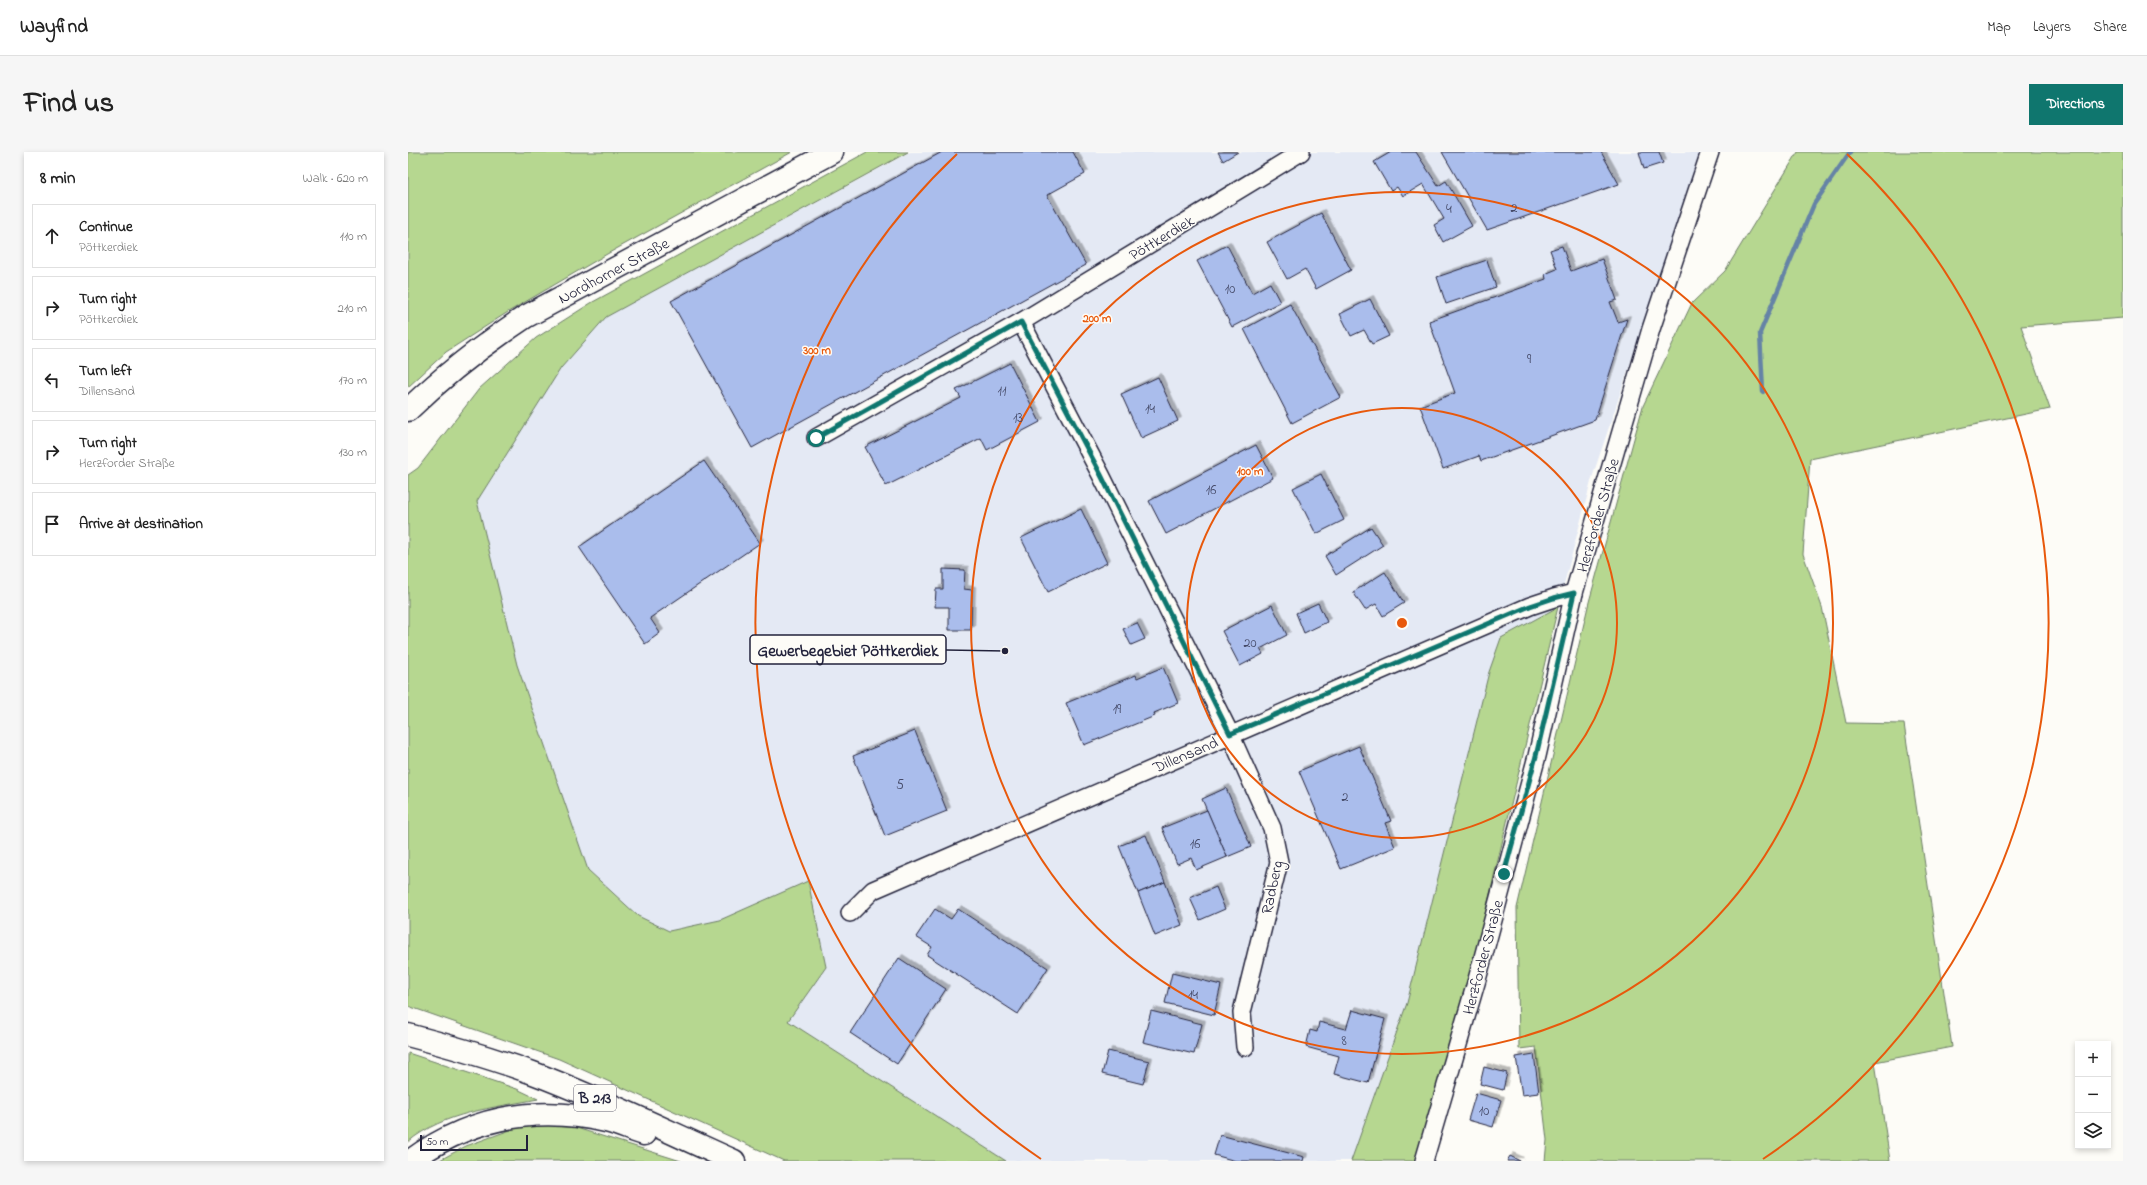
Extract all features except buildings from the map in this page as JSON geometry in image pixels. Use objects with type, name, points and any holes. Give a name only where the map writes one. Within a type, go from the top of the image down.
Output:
[{"type":"main road","name":"Nordhorner Straße","points":[[408,410],[451,371],[490,340],[525,318],[832,152]]},
{"type":"main road","points":[[408,1024],[463,1050]]},
{"type":"main road","name":"B 213","points":[[408,1035],[463,1050],[532,1073],[597,1099],[729,1159]]},
{"type":"main road","points":[[410,1161],[440,1141],[473,1126],[505,1118],[544,1113],[578,1116],[608,1122],[729,1159]]},
{"type":"street","name":"Pöttkerdiek","points":[[816,438],[1021,322],[1301,152]]},
{"type":"street","name":"Herzforder Straße","points":[[1424,1161],[1478,976],[1536,756],[1574,593],[1651,329],[1710,152]]},
{"type":"street","points":[[1021,322],[1101,475],[1230,734]]},
{"type":"street","name":"Dillensand","points":[[850,913],[873,890],[1230,734],[1530,606],[1574,593]]},
{"type":"street","name":"Radberg","points":[[1230,734],[1272,828],[1279,862],[1242,1012],[1245,1048]]},
{"type":"shaded area","points":[[910,152],[1701,152],[1592,478],[1558,607],[1501,638],[1489,672],[1407,1003],[1351,1161],[1006,1161],[788,1021],[826,967],[808,881],[720,920],[669,931],[638,916],[588,870],[517,665],[477,501],[561,368],[606,317]]},
{"type":"green space","points":[[408,152],[792,152],[607,254],[508,312],[446,352],[408,387]]},
{"type":"green space","points":[[867,152],[908,152],[606,317],[561,368],[477,501],[517,665],[588,870],[638,916],[669,931],[720,920],[808,881],[826,967],[788,1021],[1006,1161],[784,1161],[559,1059],[408,1006],[408,475],[418,468],[479,389],[536,338],[591,303]]},
{"type":"green space","points":[[1798,152],[2123,152],[2123,318],[2021,326],[2050,409],[1810,459],[1803,554],[1822,607],[1846,723],[1904,724],[1952,1047],[1875,1062],[1890,1161],[1545,1161],[1547,1140],[1536,1047],[1519,1049],[1517,908],[1589,602],[1643,406],[1692,303],[1725,271]]},
{"type":"green space","points":[[1558,607],[1438,1113],[1423,1161],[1351,1161],[1407,1003],[1489,672],[1501,638]]},
{"type":"green space","points":[[408,1053],[517,1089],[538,1099],[487,1109],[453,1118],[422,1132],[408,1142]]},
{"type":"green space","points":[[524,1125],[567,1125],[681,1161],[438,1161],[466,1146]]},
{"type":"waterway","points":[[1763,392],[1760,333],[1814,204],[1850,152]]},
{"type":"place","name":"Gewerbegebiet Pöttkerdiek","points":[[1005,651]]},
{"type":"route","points":[[816,438],[1021,322],[1101,475],[1230,734],[1530,606],[1574,593],[1536,756],[1504,874]]}]
